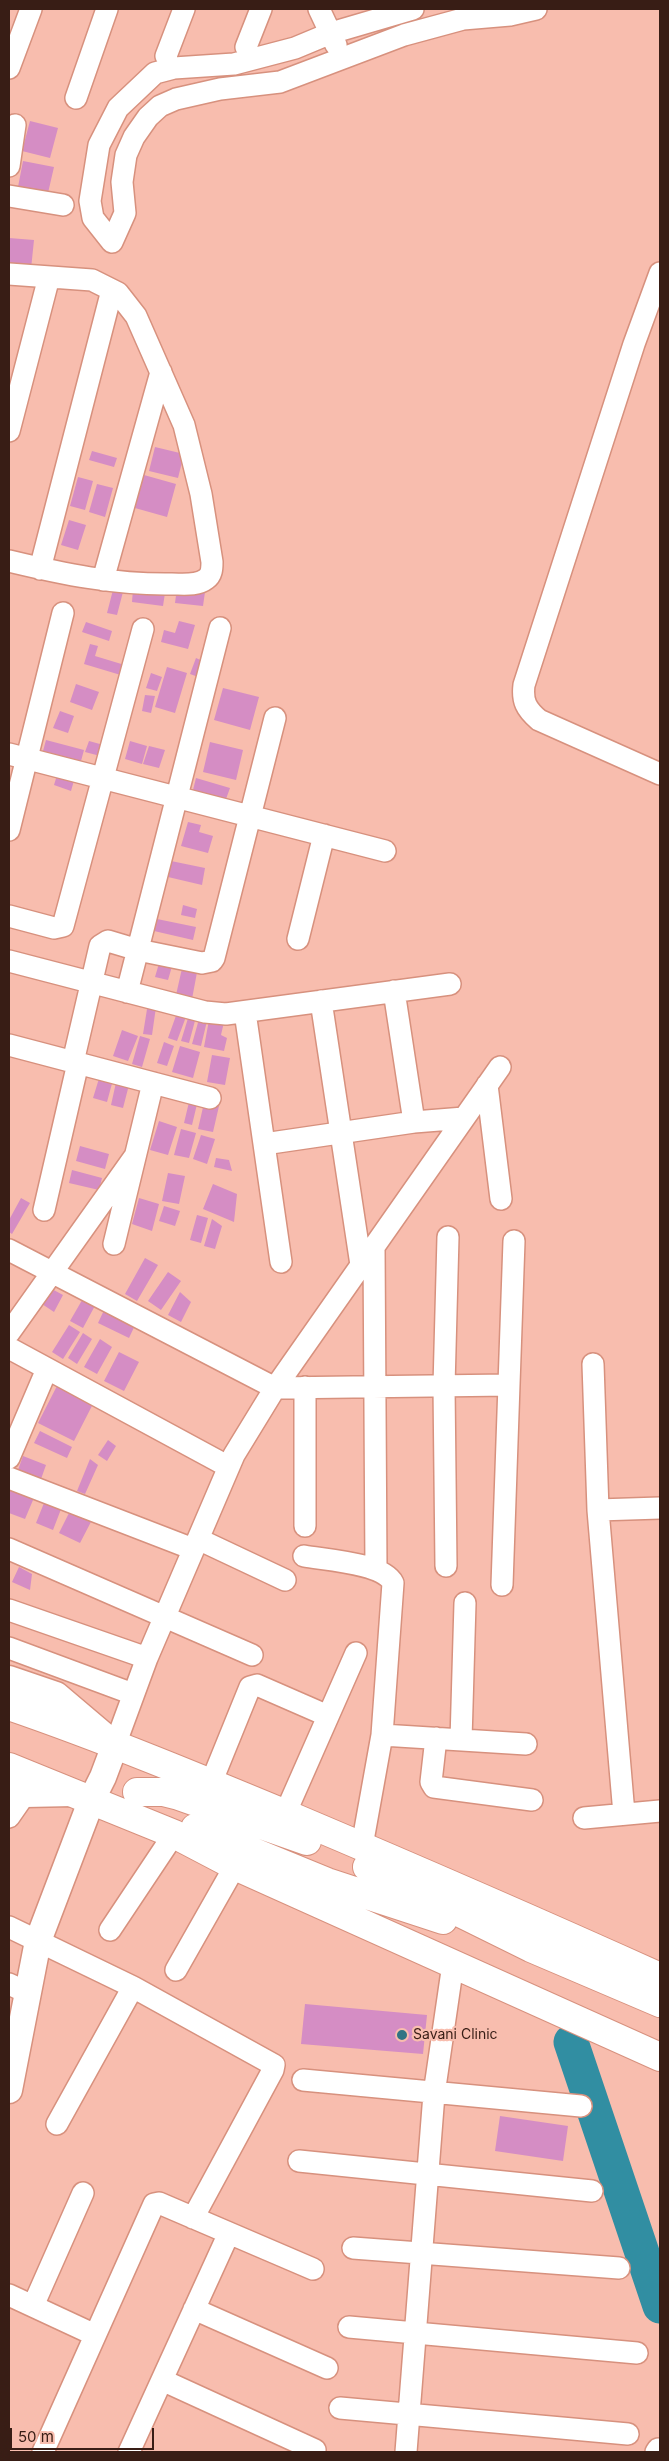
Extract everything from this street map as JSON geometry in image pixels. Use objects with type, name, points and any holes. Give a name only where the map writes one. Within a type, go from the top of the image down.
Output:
[{"type":"main road","points":[[9,1706],[115,1744],[211,1783],[362,1846],[660,1977]]},
{"type":"main road","points":[[18,1780],[83,1796],[174,1834],[235,1866],[660,2056]]},
{"type":"main road","points":[[531,1948],[327,1882],[187,1824],[169,1815],[137,1792],[163,1792],[179,1796],[336,1851],[531,1948],[660,2003]]},
{"type":"street","points":[[9,68],[31,9]]},
{"type":"street","points":[[76,98],[107,9]]},
{"type":"street","points":[[166,56],[184,9]]},
{"type":"street","points":[[246,47],[261,9]]},
{"type":"street","points":[[319,9],[342,58]]},
{"type":"street","points":[[413,9],[331,33],[295,48],[234,64],[174,68],[155,73],[118,108],[99,145],[90,201],[93,218],[112,242],[125,213],[122,182],[126,155],[143,124],[160,106],[176,99],[220,89],[280,82],[404,35],[463,19],[510,15],[536,9]]},
{"type":"street","points":[[9,166],[15,125]]},
{"type":"street","points":[[9,196],[63,205]]},
{"type":"street","points":[[660,272],[631,353],[524,684],[522,698],[529,712],[538,720],[660,774]]},
{"type":"street","points":[[9,274],[92,280],[118,293],[136,316],[184,425],[201,494],[212,572],[206,580],[193,584],[150,584],[103,580],[40,569],[9,561]]},
{"type":"street","points":[[9,431],[48,277]]},
{"type":"street","points":[[40,569],[112,290]]},
{"type":"street","points":[[103,580],[161,372]]},
{"type":"street","points":[[9,830],[18,756],[64,613]]},
{"type":"street","points":[[127,992],[220,628]]},
{"type":"street","points":[[9,916],[54,928],[63,926],[143,629]]},
{"type":"street","points":[[44,1210],[100,946],[108,941],[138,950],[202,963],[212,961],[216,953],[275,718]]},
{"type":"street","points":[[18,756],[385,851]]},
{"type":"street","points":[[298,939],[324,835]]},
{"type":"street","points":[[9,960],[205,1012],[245,1012],[450,984]]},
{"type":"street","points":[[394,992],[414,1122]]},
{"type":"street","points":[[321,1002],[361,1266]]},
{"type":"street","points":[[245,1012],[281,1262]]},
{"type":"street","points":[[9,1045],[210,1098]]},
{"type":"street","points":[[10,2081],[18,1988],[38,1941],[83,1796],[115,1744],[146,1658],[229,1467],[275,1388],[500,1066]]},
{"type":"street","points":[[114,1244],[153,1083]]},
{"type":"street","points":[[487,1084],[501,1199]]},
{"type":"street","points":[[264,1144],[414,1122],[464,1118]]},
{"type":"street","points":[[9,1333],[135,1156]]},
{"type":"street","points":[[446,1566],[444,1386],[448,1237]]},
{"type":"street","points":[[502,1585],[514,1241]]},
{"type":"street","points":[[374,1246],[376,1569]]},
{"type":"street","points":[[9,1250],[275,1388],[510,1385]]},
{"type":"street","points":[[9,1348],[229,1467]]},
{"type":"street","points":[[593,1364],[598,1510],[624,1814]]},
{"type":"street","points":[[9,1458],[47,1369]]},
{"type":"street","points":[[305,1387],[305,1526]]},
{"type":"street","points":[[9,1478],[195,1544],[285,1580]]},
{"type":"street","points":[[598,1510],[660,1508]]},
{"type":"street","points":[[9,1549],[252,1655]]},
{"type":"street","points":[[304,1556],[376,1569],[390,1577],[393,1583],[382,1735],[362,1846]]},
{"type":"street","points":[[461,1740],[465,1603]]},
{"type":"street","points":[[9,1610],[146,1658]]},
{"type":"street","points":[[9,1648],[133,1694]]},
{"type":"street","points":[[284,1814],[356,1653]]},
{"type":"street","points":[[9,1679],[56,1695],[115,1744]]},
{"type":"street","points":[[211,1783],[250,1687],[257,1685],[328,1716]]},
{"type":"street","points":[[382,1735],[526,1744]]},
{"type":"street","points":[[436,1738],[431,1782],[434,1787],[532,1800]]},
{"type":"street","points":[[9,1817],[18,1780]]},
{"type":"street","points":[[584,1818],[660,1811]]},
{"type":"street","points":[[110,1930],[174,1834]]},
{"type":"street","points":[[176,1970],[235,1866]]},
{"type":"street","points":[[9,1927],[133,1987],[274,2065],[193,2218]]},
{"type":"street","points":[[406,2452],[434,2094],[453,1964]]},
{"type":"street","points":[[57,2124],[133,1987]]},
{"type":"street","points":[[303,2080],[434,2094],[581,2106]]},
{"type":"street","points":[[299,2161],[592,2191]]},
{"type":"street","points":[[33,2306],[83,2193]]},
{"type":"street","points":[[43,2452],[154,2204],[159,2203],[313,2269]]},
{"type":"street","points":[[129,2452],[229,2233]]},
{"type":"street","points":[[353,2248],[619,2268]]},
{"type":"street","points":[[9,2295],[95,2335]]},
{"type":"street","points":[[194,2310],[327,2368]]},
{"type":"street","points":[[348,2327],[637,2353]]},
{"type":"street","points":[[162,2380],[315,2450]]},
{"type":"street","points":[[340,2408],[628,2434]]},
{"type":"building","points":[[30,121],[58,128],[50,158],[22,151]]},
{"type":"building","points":[[23,161],[54,167],[48,193],[18,187]]},
{"type":"building","points":[[9,238],[34,240],[31,269],[9,268]]},
{"type":"building","points":[[155,447],[184,454],[178,478],[149,471]]},
{"type":"building","points":[[92,451],[117,458],[114,467],[89,460]]},
{"type":"building","points":[[144,475],[176,484],[167,517],[135,508]]},
{"type":"building","points":[[78,477],[93,481],[85,510],[70,506]]},
{"type":"building","points":[[97,484],[113,488],[105,517],[89,512]]},
{"type":"building","points":[[69,520],[86,525],[78,550],[61,545]]},
{"type":"building","points":[[114,586],[124,588],[117,615],[107,613]]},
{"type":"building","points":[[177,588],[205,592],[203,606],[175,603]]},
{"type":"building","points":[[133,589],[165,593],[163,606],[132,602]]},
{"type":"building","points":[[179,621],[195,625],[188,649],[161,642],[164,630],[175,633]]},
{"type":"building","points":[[86,622],[112,631],[109,641],[82,632]]},
{"type":"building","points":[[90,644],[98,646],[95,656],[128,666],[124,676],[84,664]]},
{"type":"building","points":[[196,658],[209,664],[204,679],[190,674]]},
{"type":"building","points":[[167,667],[187,673],[175,713],[155,707]]},
{"type":"building","points":[[151,673],[162,677],[157,691],[146,688]]},
{"type":"building","points":[[76,684],[99,692],[92,710],[70,702]]},
{"type":"building","points":[[223,688],[259,697],[250,730],[214,720]]},
{"type":"building","points":[[145,695],[155,696],[151,713],[142,711]]},
{"type":"building","points":[[60,711],[74,716],[68,733],[53,728]]},
{"type":"building","points":[[46,740],[84,750],[81,761],[43,751]]},
{"type":"building","points":[[89,741],[107,746],[104,757],[85,752]]},
{"type":"building","points":[[130,741],[147,746],[142,764],[125,759]]},
{"type":"building","points":[[210,742],[243,750],[236,780],[203,772]]},
{"type":"building","points":[[149,746],[165,750],[159,768],[143,764]]},
{"type":"building","points":[[58,772],[75,777],[71,791],[54,785]]},
{"type":"building","points":[[196,778],[230,788],[226,799],[193,790]]},
{"type":"building","points":[[188,822],[201,825],[199,832],[213,836],[208,853],[181,846]]},
{"type":"building","points":[[171,861],[205,868],[202,885],[168,877]]},
{"type":"building","points":[[183,905],[197,909],[195,918],[181,915]]},
{"type":"building","points":[[157,919],[196,927],[193,940],[154,931]]},
{"type":"building","points":[[160,960],[173,963],[168,980],[155,977]]},
{"type":"building","points":[[183,964],[198,967],[192,999],[176,995]]},
{"type":"building","points":[[148,1003],[156,1007],[152,1035],[143,1034]]},
{"type":"building","points":[[178,1010],[187,1014],[177,1041],[168,1038]]},
{"type":"building","points":[[189,1015],[196,1017],[189,1043],[181,1041]]},
{"type":"building","points":[[199,1019],[207,1021],[201,1046],[192,1044]]},
{"type":"building","points":[[209,1020],[224,1022],[221,1035],[227,1038],[224,1051],[204,1047]]},
{"type":"building","points":[[122,1030],[138,1036],[128,1061],[113,1056]]},
{"type":"building","points":[[140,1036],[150,1039],[142,1067],[132,1064]]},
{"type":"building","points":[[164,1042],[174,1046],[167,1066],[157,1063]]},
{"type":"building","points":[[180,1046],[200,1052],[193,1078],[172,1072]]},
{"type":"building","points":[[212,1055],[230,1058],[225,1085],[207,1082]]},
{"type":"building","points":[[101,1072],[114,1076],[107,1102],[93,1098]]},
{"type":"building","points":[[117,1078],[130,1081],[123,1108],[111,1105]]},
{"type":"building","points":[[190,1098],[198,1100],[192,1125],[184,1123]]},
{"type":"building","points":[[204,1103],[219,1106],[213,1132],[198,1129]]},
{"type":"building","points":[[159,1121],[177,1127],[168,1155],[150,1150]]},
{"type":"building","points":[[181,1129],[196,1133],[189,1158],[174,1155]]},
{"type":"building","points":[[201,1135],[215,1139],[207,1164],[193,1159]]},
{"type":"building","points":[[80,1146],[109,1154],[105,1169],[76,1161]]},
{"type":"building","points":[[216,1158],[229,1160],[232,1171],[214,1167]]},
{"type":"building","points":[[72,1170],[102,1178],[99,1190],[69,1183]]},
{"type":"building","points":[[168,1173],[185,1176],[179,1204],[162,1201]]},
{"type":"building","points":[[213,1184],[237,1194],[234,1222],[203,1209]]},
{"type":"building","points":[[21,1198],[30,1203],[12,1234],[9,1232],[9,1220]]},
{"type":"building","points":[[139,1198],[159,1204],[152,1231],[132,1224]]},
{"type":"building","points":[[164,1206],[180,1211],[175,1226],[159,1221]]},
{"type":"building","points":[[197,1215],[208,1218],[201,1243],[190,1240]]},
{"type":"building","points":[[212,1219],[222,1226],[215,1249],[204,1246]]},
{"type":"building","points":[[145,1258],[158,1265],[137,1301],[125,1294]]},
{"type":"building","points":[[168,1272],[181,1281],[161,1310],[148,1301]]},
{"type":"building","points":[[50,1288],[63,1295],[54,1312],[42,1304]]},
{"type":"building","points":[[180,1292],[191,1302],[181,1322],[168,1315]]},
{"type":"building","points":[[85,1295],[97,1302],[83,1328],[70,1321]]},
{"type":"building","points":[[106,1306],[137,1321],[129,1338],[98,1323]]},
{"type":"building","points":[[69,1325],[80,1332],[63,1359],[52,1352]]},
{"type":"building","points":[[83,1333],[92,1339],[77,1364],[68,1358]]},
{"type":"building","points":[[100,1339],[112,1347],[97,1374],[84,1367]]},
{"type":"building","points":[[119,1352],[139,1362],[124,1391],[104,1381]]},
{"type":"building","points":[[59,1382],[95,1400],[74,1441],[38,1423]]},
{"type":"building","points":[[40,1431],[72,1447],[67,1458],[34,1443]]},
{"type":"building","points":[[108,1440],[116,1446],[107,1461],[98,1455]]},
{"type":"building","points":[[23,1456],[46,1465],[41,1479],[18,1470]]},
{"type":"building","points":[[90,1459],[98,1465],[85,1494],[77,1491]]},
{"type":"building","points":[[9,1482],[36,1493],[25,1519],[9,1513]]},
{"type":"building","points":[[46,1498],[63,1504],[53,1530],[36,1523]]},
{"type":"building","points":[[72,1507],[93,1518],[80,1543],[59,1533]]},
{"type":"building","points":[[19,1567],[32,1574],[30,1590],[12,1582]]},
{"type":"building","points":[[305,2004],[427,2015],[423,2054],[301,2044]]},
{"type":"building","points":[[500,2116],[568,2126],[563,2161],[495,2151]]},
{"type":"waterway","points":[[571,2042],[660,2306]]},
{"type":"place","name":"Savani Clinic","points":[[402,2035]]}]
